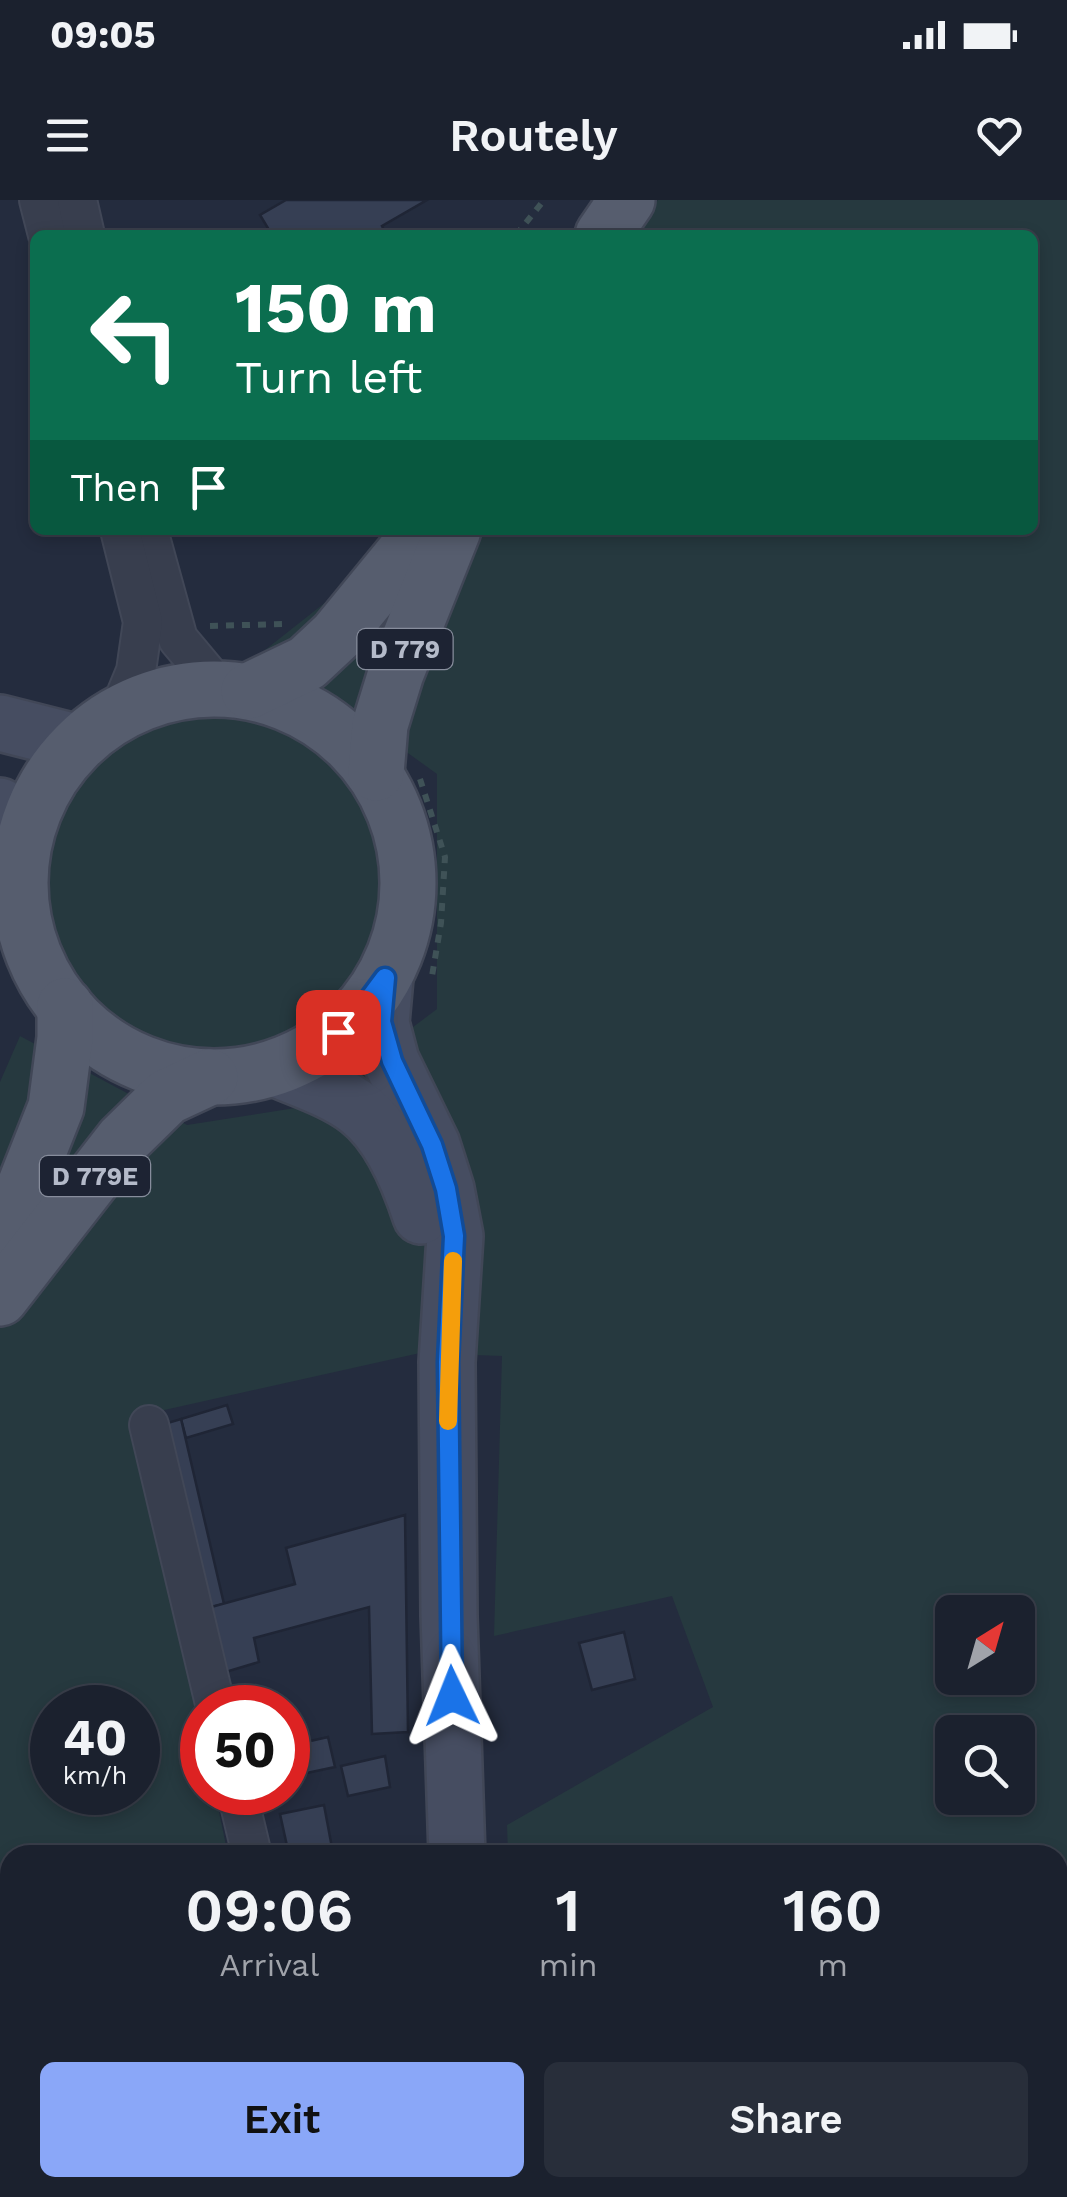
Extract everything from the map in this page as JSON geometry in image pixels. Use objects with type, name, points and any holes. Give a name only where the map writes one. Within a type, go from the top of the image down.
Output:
[{"type":"main road","points":[[606,230],[627,200]]},
{"type":"main road","name":"D 779","points":[[254,694],[308,663],[337,635],[419,535]]},
{"type":"main road","name":"D 779","points":[[254,694],[332,681],[364,653],[394,610],[429,535]]},
{"type":"main road","name":"D 779","points":[[376,773],[380,724],[396,673],[451,535]]},
{"type":"main road","points":[[167,694],[254,694],[339,733],[376,773],[400,822],[410,874],[405,928],[385,978],[356,1017],[319,1048],[274,1068],[186,1073],[125,1055],[92,1034],[64,1006],[45,978],[26,928],[12,823],[99,727],[167,694]]},
{"type":"main road","points":[[0,723],[99,727]]},
{"type":"main road","points":[[385,978],[381,1022],[386,1042],[432,1145],[446,1189],[454,1236],[448,1362],[457,1845]]},
{"type":"main road","name":"D 779E","points":[[1,1281],[56,1108],[64,1006]]},
{"type":"main road","points":[[274,1068],[327,1090],[360,1110],[384,1136],[410,1183],[425,1230],[448,1362]]},
{"type":"main road","name":"D 779E","points":[[1,1281],[186,1073]]},
{"type":"street","points":[[39,200],[47,230]]},
{"type":"street","points":[[77,200],[84,230]]},
{"type":"street","points":[[99,727],[136,671],[143,622],[121,535]]},
{"type":"street","points":[[149,535],[178,639],[254,694]]},
{"type":"street","points":[[149,1425],[211,1685]]},
{"type":"street","points":[[242,1815],[250,1845]]},
{"type":"path","points":[[520,230],[544,200]]},
{"type":"path","points":[[203,627],[296,623]]},
{"type":"shaded area","points":[[658,200],[1067,200],[1067,1845],[508,1845],[507,1825],[713,1707],[672,1596],[494,1636],[502,1356],[420,1353],[133,1417],[191,1685],[180,1685],[180,1815],[220,1815],[226,1845],[0,1845],[0,1082],[20,1036],[187,1125],[308,1106],[437,1009],[437,774],[265,650],[411,535],[1038,535],[1038,230],[637,230]]},
{"type":"shaded area","points":[[214,715],[263,722],[294,735],[321,753],[345,777],[363,804],[376,835],[383,884],[376,933],[363,964],[345,991],[321,1015],[294,1033],[263,1046],[214,1053],[165,1046],[134,1033],[107,1015],[83,991],[65,964],[52,933],[45,884],[52,835],[65,804],[83,777],[107,753],[134,735],[165,722]]},
{"type":"building","points":[[286,200],[427,200],[382,226],[384,230],[269,230],[260,215]]},
{"type":"building","points":[[227,1405],[233,1424],[186,1438],[181,1419]]},
{"type":"building","points":[[181,1419],[224,1604],[204,1609],[164,1424]]},
{"type":"building","points":[[405,1515],[408,1732],[372,1734],[369,1607],[254,1638],[259,1662],[219,1674],[204,1609],[295,1584],[286,1548]]},
{"type":"building","points":[[624,1632],[635,1679],[592,1690],[579,1643]]},
{"type":"building","points":[[328,1737],[335,1767],[310,1772],[310,1741]]},
{"type":"building","points":[[385,1756],[390,1787],[348,1796],[341,1766]]},
{"type":"building","points":[[324,1805],[332,1845],[287,1845],[280,1815],[310,1815],[310,1808]]},
{"type":"slow traffic","points":[[448,1421],[453,1261]]},
{"type":"route","points":[[338,1032],[356,1017],[385,978],[381,1022],[392,1061],[432,1145],[446,1189],[454,1236],[448,1362],[452,1696]]}]
